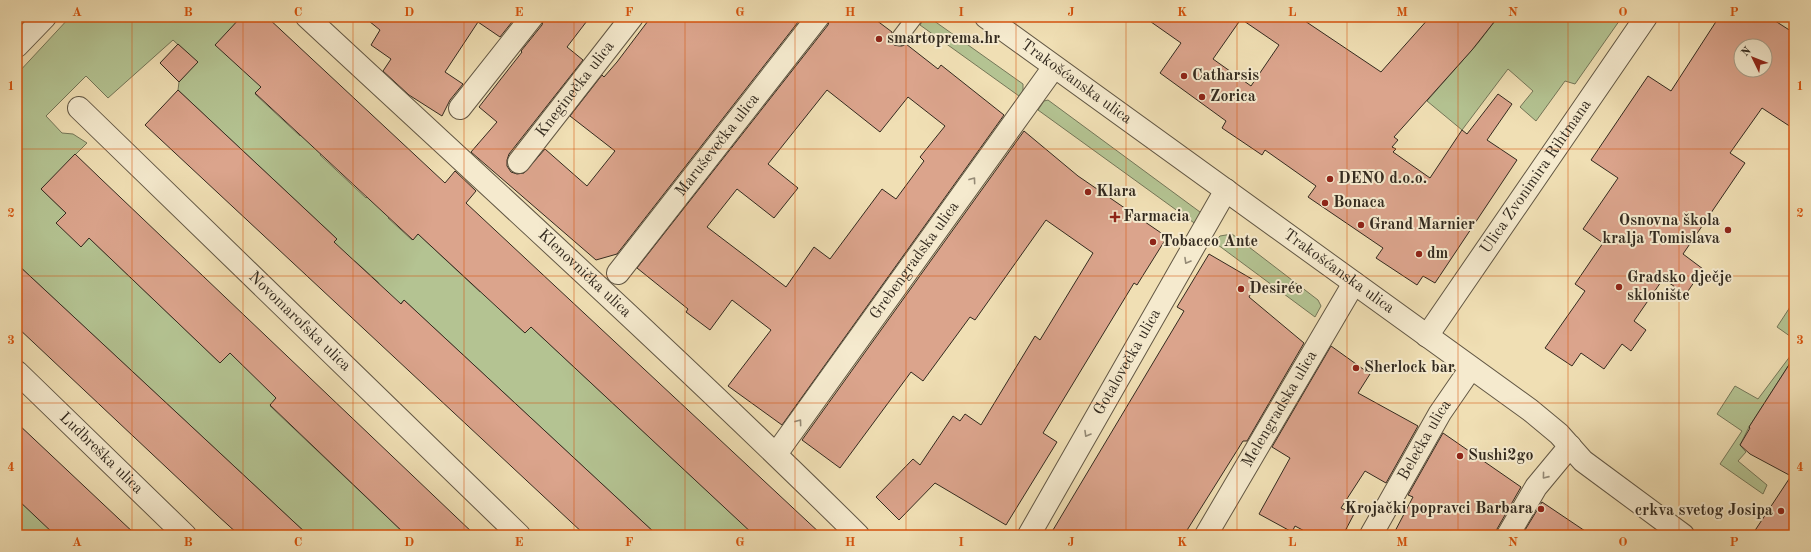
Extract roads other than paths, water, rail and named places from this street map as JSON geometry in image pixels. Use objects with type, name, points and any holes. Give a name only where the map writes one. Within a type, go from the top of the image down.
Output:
[{"type":"street","points":[[17,46],[45,17]]},
{"type":"street","name":"Klenovnička ulica","points":[[307,17],[496,190],[776,454],[858,535]]},
{"type":"street","points":[[460,108],[532,17]]},
{"type":"street","name":"Kneginečka ulica","points":[[518,162],[632,17]]},
{"type":"street","name":"Maruševečka ulica","points":[[618,272],[818,17]]},
{"type":"street","name":"Trakošćanska ulica","points":[[986,17],[1544,420],[1570,446],[1583,462],[1683,535]]},
{"type":"street","name":"Ulica Zvonimira Rihtmana","points":[[1427,336],[1646,17]]},
{"type":"street","name":"Grebengradska ulica","points":[[776,454],[1054,67]]},
{"type":"street","name":"Novomarofska ulica","points":[[79,108],[518,535]]},
{"type":"street","name":"Gotalovečka ulica","points":[[1029,535],[1226,190]]},
{"type":"street","name":"Melengradska ulica","points":[[1206,535],[1354,283]]},
{"type":"street","name":"Belečka ulica","points":[[1371,535],[1440,413],[1471,368]]},
{"type":"street","name":"Ludbreška ulica","points":[[17,372],[185,535]]},
{"type":"street","points":[[1508,535],[1536,487],[1570,446]]},
{"type":"lane","points":[[899,38],[915,17]]},
{"type":"place","name":"smartoprema.hr","points":[[879,39]]},
{"type":"place","name":"Catharsis","points":[[1184,76]]},
{"type":"place","name":"Zorica","points":[[1202,97]]},
{"type":"place","name":"DENO d.o.o.","points":[[1330,179]]},
{"type":"place","name":"Klara","points":[[1088,192]]},
{"type":"place","name":"Bonaca","points":[[1325,203]]},
{"type":"place","name":"Farmacia","points":[[1115,217]]},
{"type":"place","name":"Grand Marnier","points":[[1361,225]]},
{"type":"place","name":"Osnovna škola kralja Tomislava","points":[[1728,230]]},
{"type":"place","name":"Tobacco Ante","points":[[1153,242]]},
{"type":"place","name":"dm","points":[[1419,254]]},
{"type":"place","name":"Gradsko dječje sklonište","points":[[1619,287]]},
{"type":"place","name":"Desirée","points":[[1241,289]]},
{"type":"place","name":"Sherlock bar","points":[[1356,368]]},
{"type":"place","name":"Sushi2go","points":[[1460,456]]},
{"type":"place","name":"Krojački popravci Barbara","points":[[1541,509]]},
{"type":"place","name":"crkva svetog Josipa","points":[[1781,511]]}]
